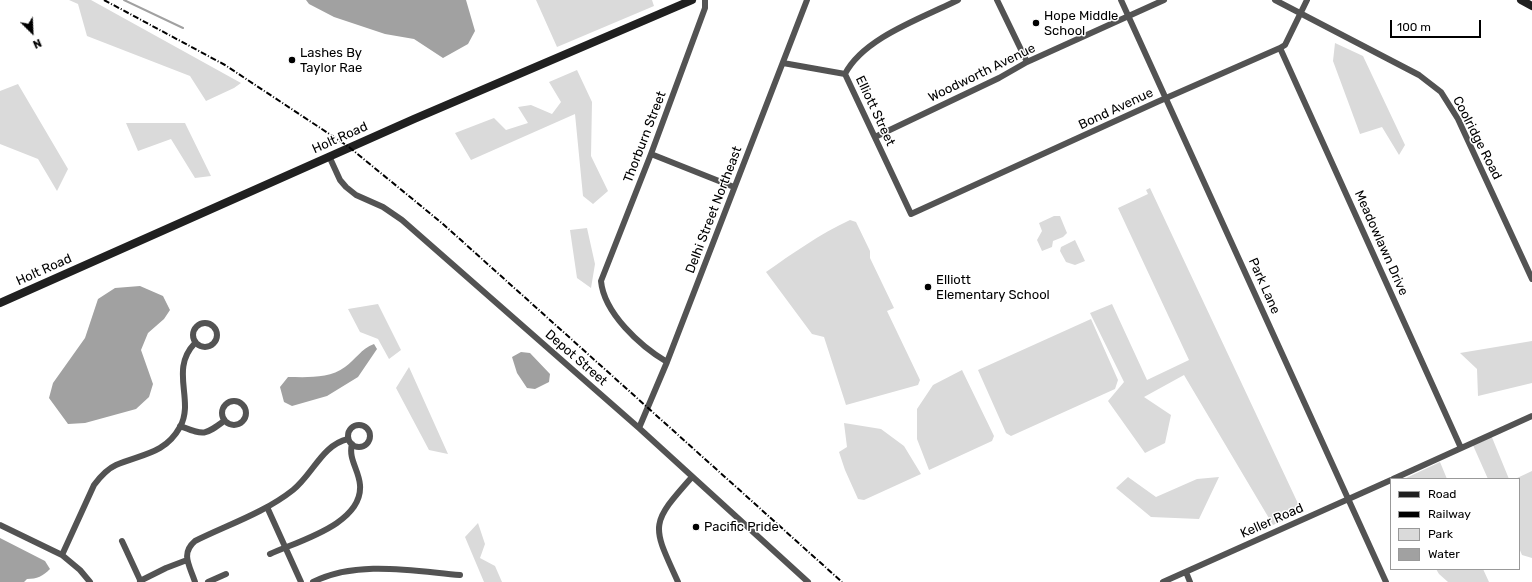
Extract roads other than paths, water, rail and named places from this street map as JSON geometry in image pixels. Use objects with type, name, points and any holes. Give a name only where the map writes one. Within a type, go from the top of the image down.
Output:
[{"type":"main road","name":"Holt Road","points":[[0,303],[329,156],[690,0]]},
{"type":"main road","points":[[1521,0],[1532,6]]},
{"type":"street","name":"Thorburn Street","points":[[667,362],[641,344],[614,315],[606,304],[601,281],[651,154],[705,8],[705,0]]},
{"type":"street","name":"Delhi Street Northeast","points":[[639,428],[667,362],[807,0]]},
{"type":"street","points":[[845,74],[857,56],[879,40],[958,0]]},
{"type":"street","points":[[997,0],[1027,62]]},
{"type":"street","name":"Park Lane","points":[[1121,0],[1386,582]]},
{"type":"street","name":"Woodworth Avenue","points":[[875,137],[999,78],[1027,62],[1164,0]]},
{"type":"street","name":"Coolridge Road","points":[[1275,0],[1419,75],[1441,92],[1458,119],[1532,279]]},
{"type":"street","points":[[1280,48],[1285,45],[1307,0]]},
{"type":"street","name":"Bond Avenue","points":[[910,214],[1280,48]]},
{"type":"street","name":"Meadowlawn Drive","points":[[1280,48],[1462,448]]},
{"type":"street","name":"Elliott Street","points":[[783,63],[845,74],[910,214]]},
{"type":"street","points":[[651,154],[734,187]]},
{"type":"street","name":"Depot Street","points":[[329,156],[340,180],[346,187],[356,195],[383,207],[402,220],[639,428],[808,582]]},
{"type":"street","points":[[62,555],[94,485],[100,478],[115,465],[155,452],[169,440],[180,426],[184,412],[183,360],[195,343],[193,334],[197,326],[200,324],[209,324],[213,326],[217,337],[211,346],[202,347],[195,343]]},
{"type":"street","points":[[234,401],[244,407],[246,415],[242,422],[235,425],[224,421],[222,414],[227,403],[234,401]]},
{"type":"street","name":"Keller Road","points":[[1394,478],[1532,416]]},
{"type":"street","points":[[180,426],[196,432],[206,433],[224,421]]},
{"type":"street","points":[[196,582],[186,557],[188,547],[195,541],[267,507],[294,489],[332,446],[350,442],[350,453],[359,476],[361,487],[356,504],[352,511],[337,524],[270,554]]},
{"type":"street","points":[[678,582],[659,538],[658,526],[661,514],[667,504],[692,477]]},
{"type":"street","name":"Keller Road","points":[[1163,582],[1390,480]]},
{"type":"street","points":[[267,507],[301,582]]},
{"type":"street","points":[[0,525],[62,555],[80,570],[90,582]]},
{"type":"street","points":[[122,541],[141,582],[166,568],[187,560]]},
{"type":"street","points":[[313,582],[359,569],[460,575]]},
{"type":"street","points":[[1186,572],[1190,582]]},
{"type":"street","points":[[208,582],[226,574]]},
{"type":"water","points":[[306,0],[466,0],[475,31],[468,44],[443,58],[414,39],[385,34],[334,17],[309,4]]},
{"type":"water","points":[[140,286],[163,296],[170,310],[164,319],[148,333],[141,350],[153,384],[149,397],[136,409],[85,423],[68,424],[49,398],[53,383],[85,338],[98,299],[115,288]]},
{"type":"water","points":[[374,344],[377,349],[358,377],[327,396],[292,406],[284,402],[280,387],[288,377],[310,377],[332,374],[345,367],[362,351]]},
{"type":"water","points":[[521,352],[530,353],[550,374],[549,382],[535,389],[527,388],[517,373],[512,357]]},
{"type":"water","points":[[0,538],[45,561],[50,569],[40,577],[27,579],[24,582],[0,582]]},
{"type":"waterway","points":[[124,0],[183,28]]},
{"type":"railway","points":[[104,0],[225,65],[349,147],[443,224],[842,582]]},
{"type":"place","name":"Hope Middle School","points":[[1036,23]]},
{"type":"place","name":"Lashes By Taylor Rae","points":[[292,60]]},
{"type":"place","name":"Elliott Elementary School","points":[[928,287]]},
{"type":"place","name":"Pacific Pride","points":[[696,527]]}]
